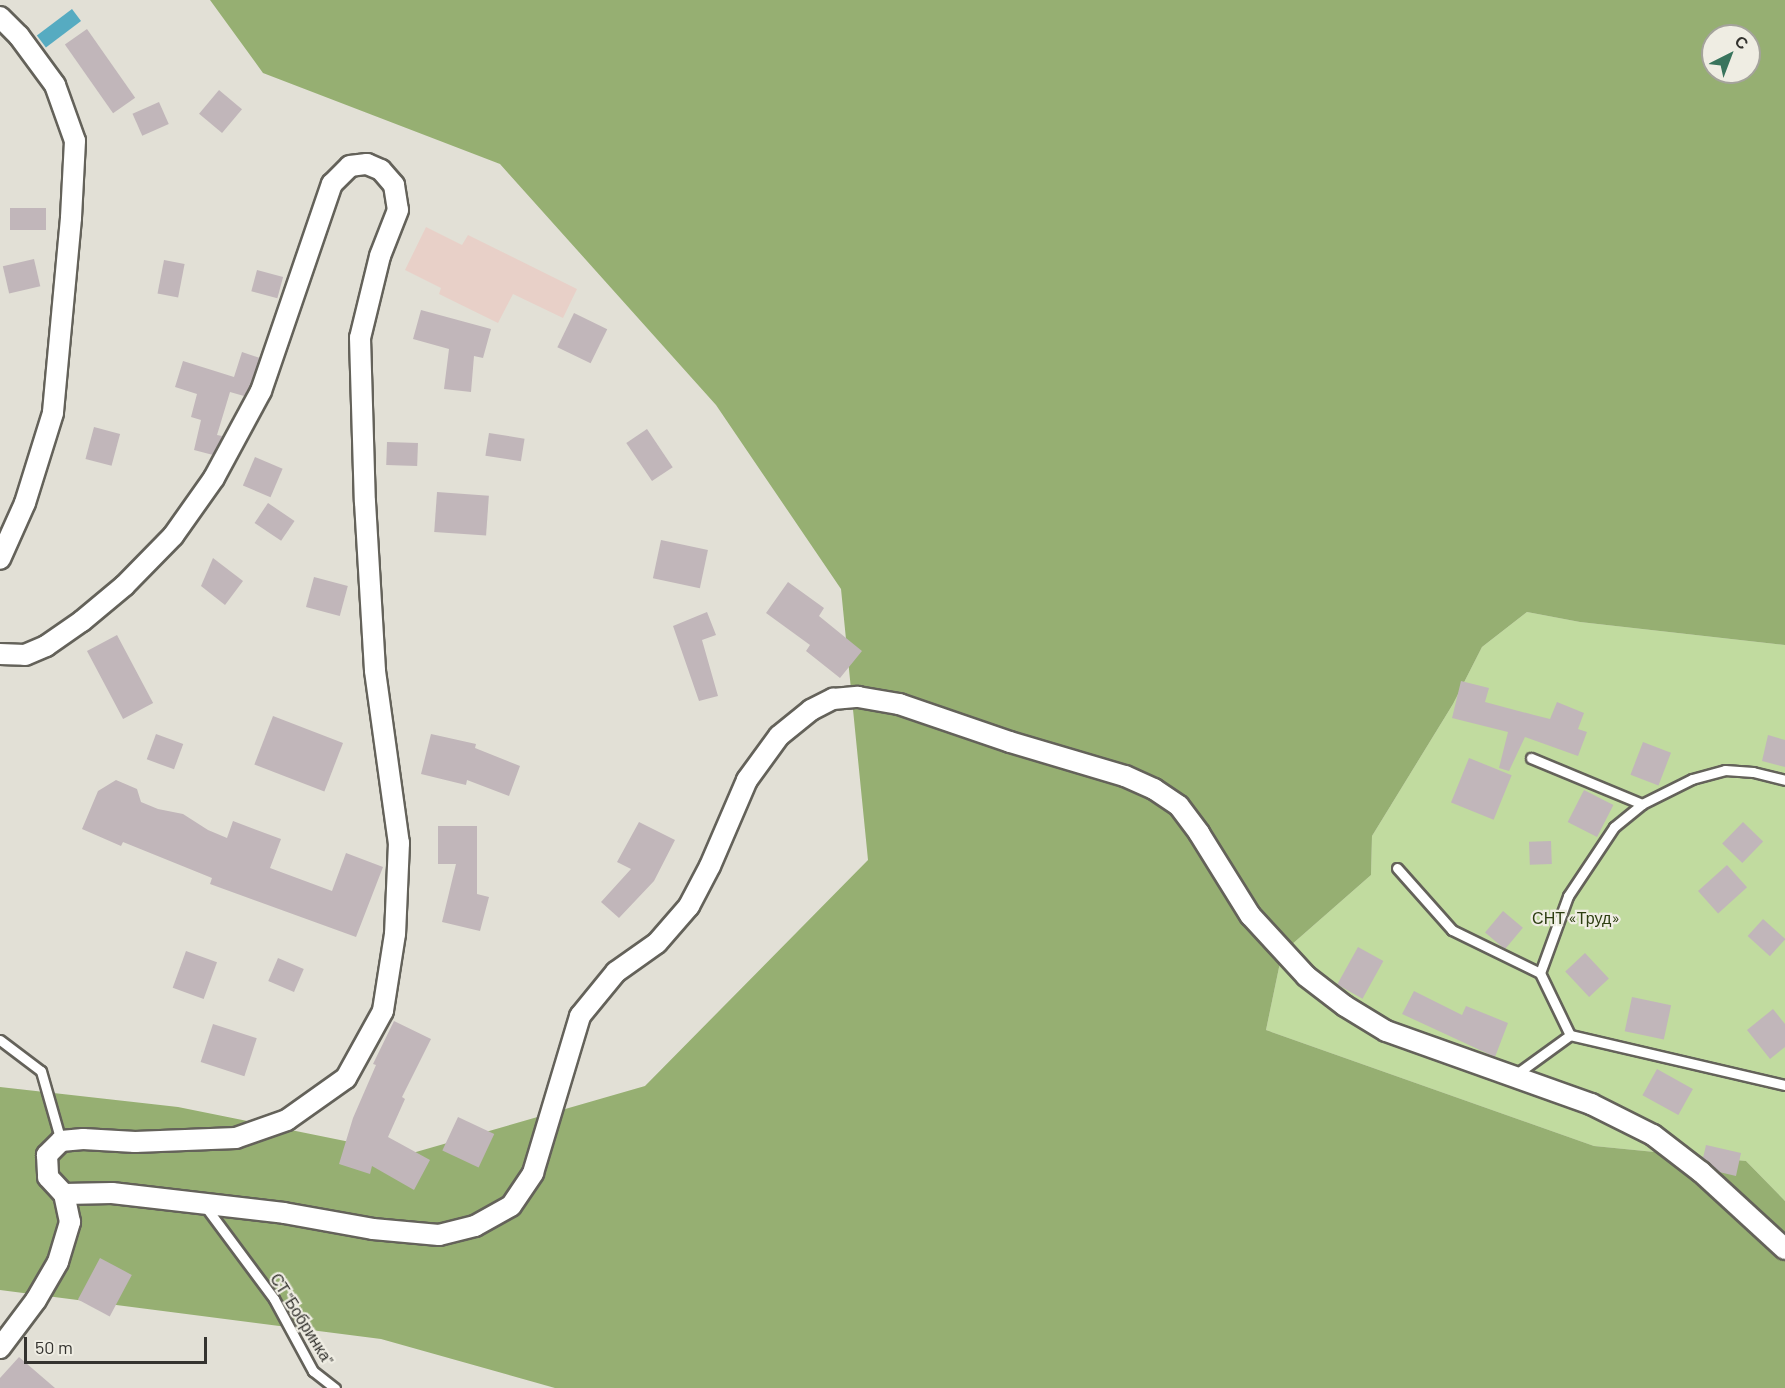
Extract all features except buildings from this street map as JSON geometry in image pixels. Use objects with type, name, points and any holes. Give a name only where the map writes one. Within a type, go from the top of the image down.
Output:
[{"type":"street","points":[[0,17],[56,85],[75,141],[54,413],[24,503],[0,559]]},
{"type":"street","points":[[0,654],[25,655],[46,646],[82,621],[124,586],[173,536],[214,478],[261,391],[332,184],[350,166],[367,164],[381,170],[394,185],[398,210],[380,256],[360,338],[365,502],[375,671],[399,843],[395,934],[387,970],[383,1011],[346,1078],[287,1120],[237,1138],[135,1142],[83,1139],[61,1141],[47,1155],[48,1177],[64,1194],[70,1222],[57,1262],[36,1300],[0,1348]]},
{"type":"street","points":[[64,1194],[112,1193],[285,1213],[373,1229],[439,1235],[476,1226],[511,1206],[533,1173],[580,1016],[616,972],[657,943],[689,906],[710,866],[747,780],[780,736],[811,710],[833,699],[858,697],[899,704],[1010,742],[1125,776],[1154,789],[1179,806],[1199,833],[1250,915],[1306,976],[1345,1006],[1386,1031],[1592,1104],[1653,1135],[1701,1172],[1785,1249]]},
{"type":"lane","points":[[1531,758],[1642,804]]},
{"type":"lane","points":[[1540,973],[1568,896],[1614,827],[1642,804],[1692,779],[1725,770],[1753,772],[1785,780]]},
{"type":"lane","points":[[1397,868],[1452,930],[1540,973],[1570,1035]]},
{"type":"lane","points":[[1515,1075],[1570,1035],[1785,1085]]},
{"type":"lane","points":[[0,1040],[42,1071],[61,1141]]},
{"type":"lane","name":"СТ \"Бобринка\"","points":[[204,1204],[274,1299],[313,1371],[335,1388]]},
{"type":"shaded area","points":[[426,227],[462,245],[468,235],[577,289],[563,318],[513,294],[498,323],[439,294],[441,288],[405,270]]},
{"type":"green space","points":[[210,0],[1785,0],[1785,645],[1580,622],[1527,612],[1482,647],[1453,704],[1372,836],[1371,875],[1282,953],[1266,1030],[1594,1146],[1746,1161],[1785,1201],[1785,1388],[555,1388],[381,1339],[0,1290],[0,1087],[178,1107],[409,1154],[645,1086],[868,860],[841,589],[716,405],[500,164],[263,73]]},
{"type":"green space","name":"СНТ «Труд»","points":[[1527,612],[1580,622],[1785,645],[1785,1201],[1746,1161],[1594,1146],[1266,1030],[1282,953],[1371,875],[1372,836],[1453,704],[1482,647]]},
{"type":"water","points":[[72,9],[81,21],[46,47],[37,35]]}]
